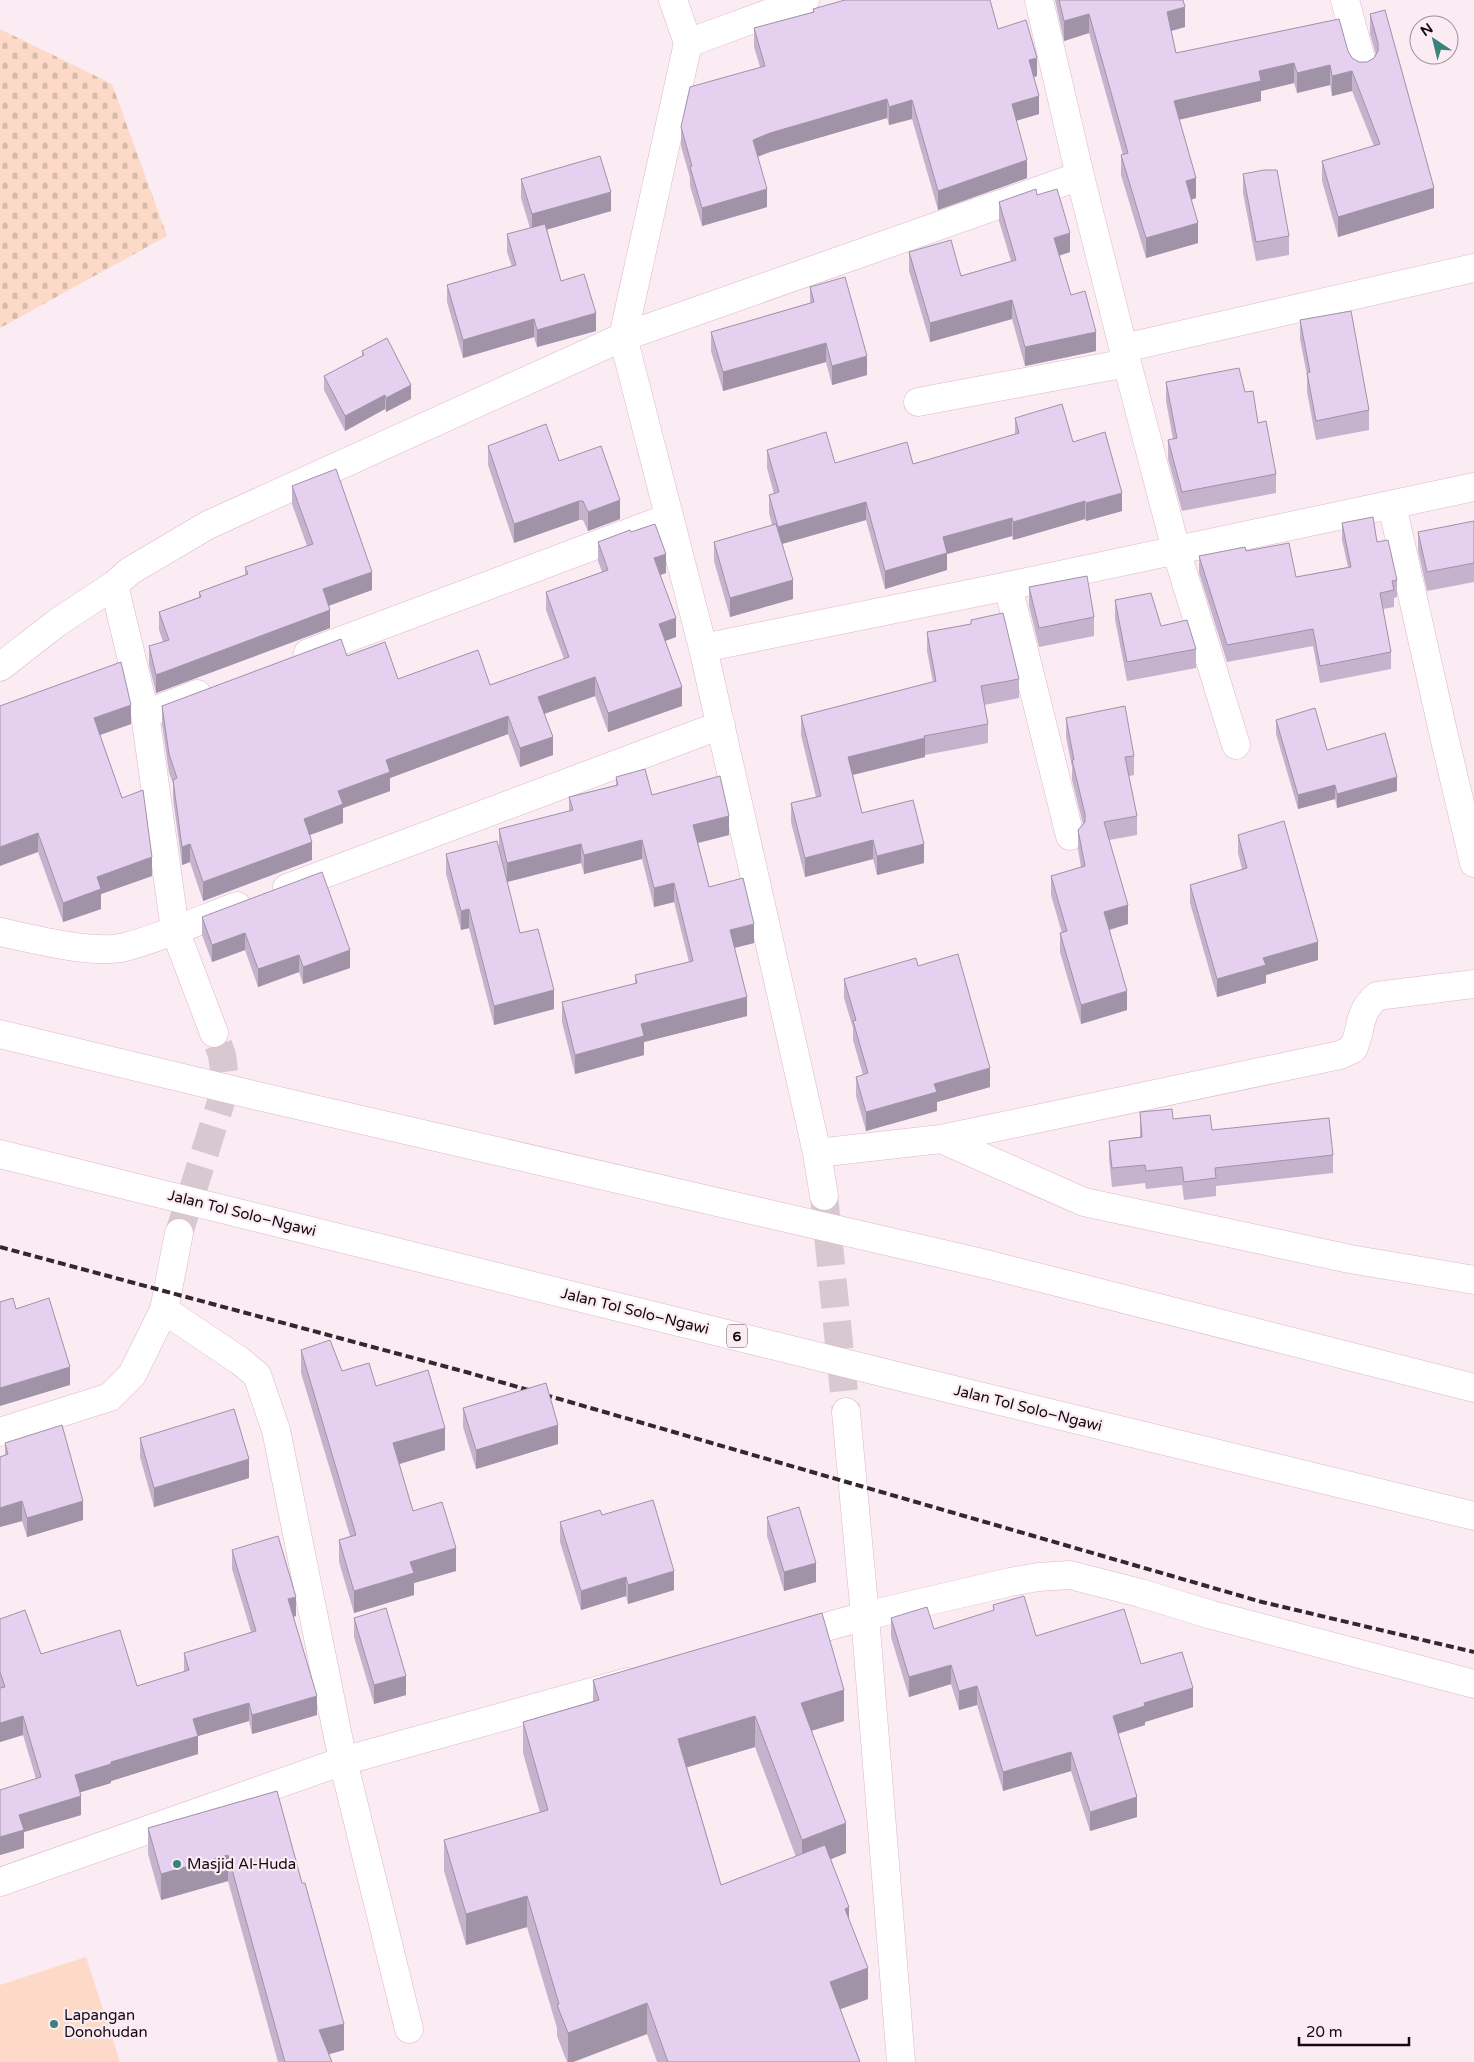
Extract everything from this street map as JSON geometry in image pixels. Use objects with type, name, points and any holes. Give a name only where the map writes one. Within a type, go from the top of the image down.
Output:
[{"type":"main road","points":[[673,0],[688,43],[623,337],[668,518],[703,648],[817,1153],[824,1196]]},
{"type":"main road","points":[[688,43],[805,0]]},
{"type":"main road","points":[[1039,0],[1080,176],[1176,550],[1236,745]]},
{"type":"main road","points":[[1345,0],[1363,66]]},
{"type":"main road","points":[[0,667],[58,622],[114,585],[130,571],[208,525],[623,337],[1080,176]]},
{"type":"main road","points":[[918,402],[1126,355],[1474,268]]},
{"type":"main road","points":[[703,648],[1008,586],[1474,487]]},
{"type":"main road","points":[[1392,505],[1474,863]]},
{"type":"main road","points":[[285,662],[668,518]]},
{"type":"main road","points":[[114,585],[145,714],[175,930],[214,1033]]},
{"type":"main road","points":[[1008,586],[1070,836]]},
{"type":"main road","points":[[145,714],[219,686]]},
{"type":"main road","points":[[0,932],[49,943],[100,948],[124,947],[175,930],[721,725]]},
{"type":"main road","points":[[817,1153],[941,1139],[1340,1055],[1353,1049],[1358,1037],[1363,1012],[1368,1004],[1377,996],[1474,984]]},
{"type":"main road","points":[[0,1034],[262,1097],[986,1264],[1474,1388]]},
{"type":"main road","points":[[941,1139],[1084,1202],[1350,1259],[1474,1280]]},
{"type":"main road","name":"Jalan Tol Solo–Ngawi","points":[[0,1154],[901,1377],[1474,1516]]},
{"type":"main road","points":[[0,1432],[110,1397],[132,1375],[164,1310],[179,1233]]},
{"type":"main road","points":[[164,1310],[257,1375],[276,1430],[343,1761],[409,2030]]},
{"type":"main road","points":[[846,1412],[865,1616],[900,2062]]},
{"type":"main road","points":[[770,1642],[865,1616],[1010,1582],[1038,1577],[1070,1575],[1140,1593],[1212,1615],[1474,1684]]},
{"type":"main road","points":[[0,1882],[343,1761],[656,1674]]},
{"type":"green space","points":[[0,29],[112,84],[167,236],[0,328]]},
{"type":"green space","name":"Lapangan Donohudan","points":[[86,1957],[120,2062],[0,2062],[0,1985]]},
{"type":"building","points":[[845,0],[990,0],[998,29],[1026,20],[1037,58],[1029,60],[1039,96],[1012,104],[1027,160],[938,191],[912,100],[889,107],[887,99],[770,133],[753,140],[767,189],[702,208],[681,127],[690,87],[765,66],[754,28],[814,12],[813,9]]},
{"type":"building","points":[[1059,0],[1183,0],[1185,7],[1167,12],[1176,53],[1339,19],[1348,51],[1352,58],[1359,62],[1367,62],[1374,58],[1378,51],[1378,43],[1370,14],[1385,10],[1434,188],[1338,217],[1322,161],[1380,144],[1352,71],[1332,76],[1330,65],[1297,73],[1294,63],[1259,71],[1261,81],[1174,101],[1196,178],[1186,181],[1198,223],[1146,238],[1121,155],[1128,153],[1089,14],[1064,21]]},
{"type":"building","points":[[600,156],[611,192],[532,214],[521,179]]},
{"type":"building","points":[[1264,170],[1277,170],[1289,236],[1256,242],[1243,174]]},
{"type":"building","points":[[1036,189],[1037,195],[1057,189],[1070,233],[1054,238],[1071,295],[1085,291],[1096,332],[1025,347],[1012,300],[930,323],[909,252],[951,240],[961,276],[1016,260],[999,202]]},
{"type":"building","points":[[545,224],[561,281],[584,274],[596,313],[537,330],[534,319],[463,340],[447,285],[516,265],[507,234]]},
{"type":"building","points":[[845,277],[867,356],[832,366],[826,343],[723,372],[711,332],[814,302],[810,287]]},
{"type":"building","points":[[1351,311],[1369,410],[1316,421],[1307,373],[1310,372],[1300,320]]},
{"type":"building","points":[[387,338],[411,385],[386,398],[385,395],[345,416],[324,376],[364,355],[362,351]]},
{"type":"building","points":[[1239,368],[1245,392],[1253,391],[1258,423],[1266,421],[1276,474],[1182,492],[1168,440],[1177,438],[1166,382]]},
{"type":"building","points":[[1062,404],[1073,442],[1105,432],[1122,493],[1086,503],[1085,501],[1013,522],[1012,518],[943,537],[947,553],[885,571],[866,502],[778,527],[769,495],[779,492],[767,450],[826,432],[835,463],[907,442],[913,464],[1019,433],[1015,418]]},
{"type":"building","points":[[546,424],[559,461],[601,446],[620,500],[588,512],[583,501],[579,501],[514,524],[488,446]]},
{"type":"building","points":[[336,469],[372,572],[323,589],[330,610],[156,675],[149,646],[169,640],[159,612],[201,597],[199,592],[248,574],[245,567],[313,544],[292,486]]},
{"type":"building","points":[[1373,517],[1377,542],[1388,540],[1397,580],[1392,581],[1394,590],[1380,593],[1391,652],[1320,666],[1313,629],[1227,645],[1199,556],[1245,547],[1246,551],[1289,543],[1296,577],[1351,567],[1342,523]]},
{"type":"building","points":[[1474,521],[1474,563],[1427,572],[1418,532]]},
{"type":"building","points":[[655,524],[666,554],[654,558],[676,618],[659,624],[682,687],[608,713],[595,677],[538,697],[553,737],[520,748],[508,716],[386,760],[390,772],[338,791],[343,804],[304,819],[312,842],[203,882],[190,844],[182,847],[173,780],[177,778],[169,754],[162,706],[341,639],[347,656],[385,642],[398,679],[478,650],[490,685],[569,657],[546,592],[608,570],[598,542],[630,530],[631,532]]},
{"type":"building","points":[[776,524],[793,580],[730,598],[714,542]]},
{"type":"building","points":[[1087,576],[1094,617],[1039,628],[1029,587]]},
{"type":"building","points":[[1151,593],[1161,626],[1187,620],[1196,649],[1127,662],[1115,600]]},
{"type":"building","points":[[1003,613],[1019,679],[981,686],[988,724],[924,736],[925,738],[848,757],[862,813],[913,800],[924,844],[877,856],[873,840],[805,858],[791,803],[821,796],[801,716],[936,681],[927,632],[971,624],[971,620]]},
{"type":"building","points":[[121,662],[131,705],[94,718],[122,798],[143,790],[152,857],[97,877],[101,889],[63,903],[38,833],[0,847],[0,706]]},
{"type":"building","points":[[1125,706],[1134,756],[1125,757],[1137,816],[1104,822],[1128,905],[1104,912],[1127,991],[1081,1005],[1060,933],[1067,931],[1051,876],[1085,866],[1078,830],[1085,822],[1085,814],[1072,760],[1074,760],[1066,718]]},
{"type":"building","points":[[1315,708],[1327,750],[1385,733],[1397,777],[1337,794],[1335,785],[1298,795],[1276,720]]},
{"type":"building","points":[[645,769],[652,795],[720,776],[729,816],[693,825],[709,887],[743,878],[754,924],[730,930],[747,997],[641,1024],[644,1036],[575,1055],[562,1002],[637,983],[635,975],[693,961],[674,883],[654,888],[642,840],[584,855],[581,844],[507,863],[499,829],[573,810],[569,797],[618,785],[616,777]]},
{"type":"building","points":[[1284,821],[1318,942],[1263,958],[1266,965],[1217,979],[1190,885],[1247,868],[1238,835]]},
{"type":"building","points":[[497,841],[520,933],[538,929],[554,990],[494,1006],[469,909],[461,911],[446,854]]},
{"type":"building","points":[[322,872],[350,950],[303,967],[299,955],[258,969],[245,933],[212,945],[202,917]]},
{"type":"building","points":[[958,954],[990,1068],[934,1084],[937,1092],[866,1112],[856,1077],[868,1073],[853,1021],[856,1020],[844,979],[916,958],[918,966]]},
{"type":"building","points":[[1172,1109],[1173,1119],[1210,1115],[1212,1130],[1329,1118],[1333,1155],[1215,1168],[1216,1178],[1184,1182],[1182,1167],[1146,1171],[1145,1165],[1112,1168],[1109,1141],[1142,1137],[1140,1112]]},
{"type":"building","points":[[13,1298],[16,1309],[49,1298],[70,1367],[0,1388],[0,1302]]},
{"type":"building","points":[[330,1340],[342,1371],[369,1363],[376,1386],[428,1370],[445,1428],[393,1443],[413,1511],[442,1502],[456,1548],[410,1562],[414,1573],[354,1591],[339,1540],[356,1535],[301,1350]]},
{"type":"building","points":[[546,1383],[558,1425],[476,1450],[463,1408]]},
{"type":"building","points":[[234,1409],[249,1459],[154,1488],[140,1438]]},
{"type":"building","points":[[62,1425],[83,1501],[27,1518],[22,1501],[0,1508],[0,1457],[8,1454],[5,1443]]},
{"type":"building","points":[[653,1500],[674,1571],[628,1585],[626,1577],[581,1591],[560,1522],[600,1510],[602,1515]]},
{"type":"building","points":[[799,1507],[816,1563],[784,1572],[767,1517]]},
{"type":"building","points":[[278,1536],[296,1597],[288,1599],[317,1696],[252,1715],[249,1703],[193,1719],[198,1736],[111,1762],[111,1764],[75,1775],[81,1796],[19,1815],[24,1830],[0,1837],[0,1790],[41,1777],[23,1716],[0,1723],[0,1688],[5,1687],[0,1672],[0,1619],[25,1610],[41,1654],[120,1630],[137,1686],[189,1670],[184,1653],[256,1631],[232,1550]]},
{"type":"building","points":[[1024,1596],[1036,1636],[1124,1609],[1141,1664],[1182,1652],[1193,1688],[1144,1703],[1145,1706],[1113,1716],[1137,1797],[1090,1812],[1071,1752],[1003,1772],[977,1686],[959,1691],[951,1665],[909,1677],[891,1618],[927,1607],[934,1629],[994,1610],[993,1605]]},
{"type":"building","points":[[386,1608],[406,1676],[374,1685],[354,1618]]},
{"type":"building","points":[[822,1613],[844,1690],[801,1703],[846,1823],[802,1840],[755,1716],[678,1739],[721,1885],[825,1845],[849,1907],[845,1909],[868,1968],[830,1982],[860,2062],[668,2062],[647,2003],[568,2033],[557,2005],[559,2004],[527,1896],[466,1914],[444,1840],[548,1810],[523,1722],[599,1700],[593,1680]]},
{"type":"building","points":[[277,1791],[344,2024],[319,2030],[332,2062],[285,2062],[228,1855],[161,1874],[148,1828]]},
{"type":"tunnel","points":[[179,1233],[221,1102],[225,1079],[222,1055],[214,1033]]},
{"type":"tunnel","points":[[824,1196],[846,1412]]},
{"type":"railway","points":[[0,1247],[466,1372],[1262,1602],[1474,1652]]},
{"type":"place","name":"Masjid Al-Huda","points":[[177,1864]]},
{"type":"place","name":"Lapangan Donohudan","points":[[54,2024]]}]
